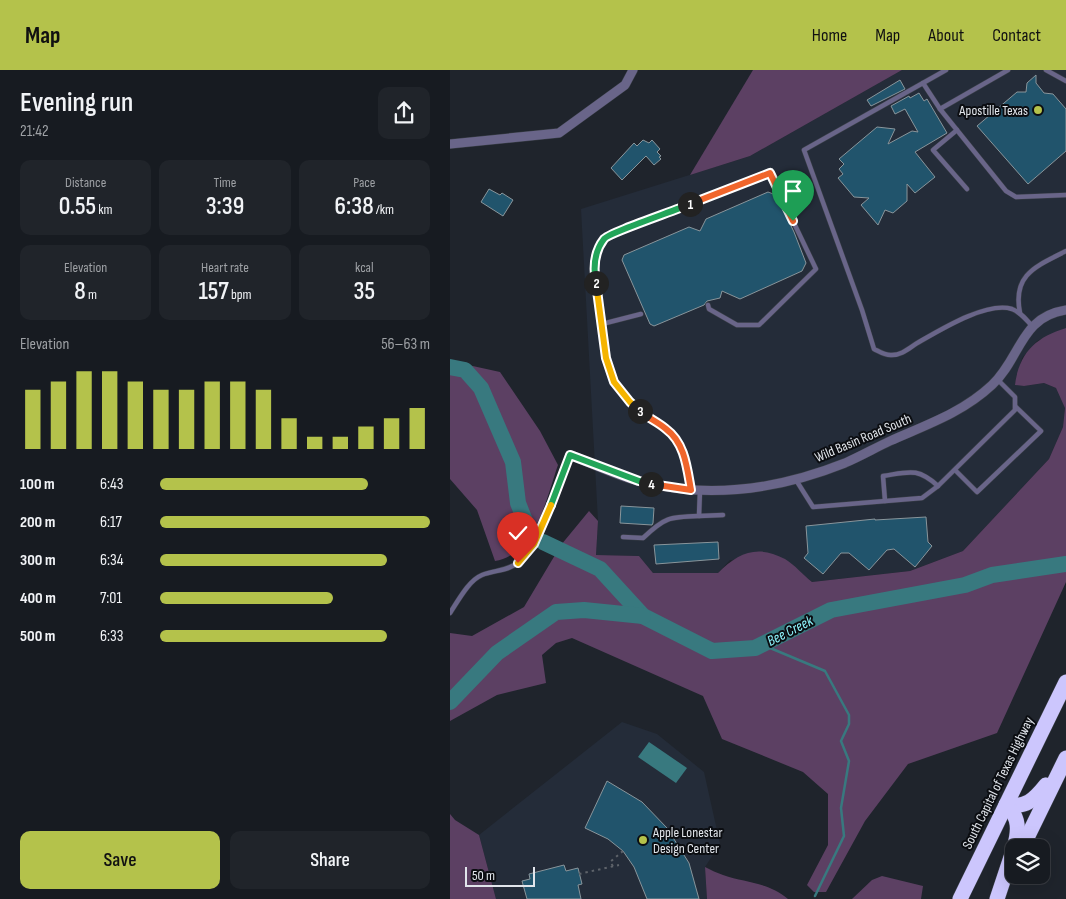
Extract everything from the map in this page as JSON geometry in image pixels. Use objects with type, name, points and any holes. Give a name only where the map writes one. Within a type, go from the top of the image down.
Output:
[{"type":"highway","name":"South Capital of Texas Highway","points":[[960,899],[1066,682]]},
{"type":"highway","points":[[1006,805],[1022,806],[1031,802],[1065,760]]},
{"type":"highway","points":[[1026,839],[1065,760]]},
{"type":"highway","points":[[1006,805],[1013,812],[1017,820],[1016,839]]},
{"type":"highway","points":[[997,899],[1005,875]]},
{"type":"highway","points":[[997,899],[1005,883]]},
{"type":"street","points":[[450,144],[559,132],[625,85],[633,70]]},
{"type":"street","name":"Wild Basin Road South","points":[[570,455],[639,481],[695,490],[749,489],[796,479],[846,462],[959,411],[993,384],[1032,326],[1042,317],[1066,310]]},
{"type":"lane","points":[[946,70],[804,150],[862,310],[874,349],[891,356],[903,353],[930,336],[978,312],[1010,308],[1020,313],[1032,326]]},
{"type":"lane","points":[[940,109],[1008,70]]},
{"type":"lane","points":[[1046,70],[1066,81]]},
{"type":"lane","points":[[923,83],[940,109],[1006,191],[1016,197],[1066,195]]},
{"type":"lane","points":[[957,130],[934,150],[967,189]]},
{"type":"lane","points":[[699,516],[695,490],[678,441],[666,429],[648,418],[630,402],[614,382],[606,358],[594,270],[596,252],[605,237],[770,173],[816,269],[759,325],[737,325],[709,309],[708,305]]},
{"type":"lane","points":[[1020,313],[1017,301],[1023,278],[1032,270],[1066,252]]},
{"type":"lane","points":[[602,324],[641,314]]},
{"type":"lane","points":[[796,479],[813,507],[922,498],[938,486],[1012,415],[1016,407],[1015,397],[997,378]]},
{"type":"lane","points":[[955,470],[978,492],[1041,431],[1016,407]]},
{"type":"lane","points":[[450,613],[478,577],[508,568],[518,563],[526,555],[541,532],[570,455]]},
{"type":"lane","points":[[885,501],[883,476],[915,472],[923,474],[938,486]]},
{"type":"lane","points":[[623,537],[643,538],[656,524],[666,519],[723,516]]},
{"type":"path","points":[[613,866],[610,862],[623,851]]},
{"type":"path","points":[[579,874],[619,865]]},
{"type":"shaded area","points":[[753,70],[902,70],[750,156],[690,175]]},
{"type":"shaded area","points":[[902,70],[1066,70],[1066,328],[1037,341],[1022,358],[1015,384],[1024,386],[1044,383],[1056,388],[1065,407],[1063,427],[1049,459],[963,551],[910,571],[812,582],[784,559],[730,560],[718,573],[653,573],[639,556],[596,555],[598,521],[581,209],[750,156]]},
{"type":"shaded area","points":[[1066,328],[1066,582],[997,733],[908,764],[865,821],[826,892],[814,892],[807,885],[828,845],[828,794],[803,772],[722,739],[703,696],[572,638],[556,643],[542,655],[546,683],[497,695],[450,721],[450,633],[472,636],[524,607],[561,545],[589,511],[598,521],[596,555],[639,556],[653,573],[718,573],[733,560],[741,556],[748,553],[766,552],[785,559],[812,582],[910,571],[963,551],[1049,459],[1063,427],[1065,408],[1056,388],[1044,383],[1024,386],[1015,385],[1020,364],[1031,348],[1046,336]]},
{"type":"shaded area","points":[[450,361],[500,372],[540,431],[558,465],[544,508],[530,537],[509,556],[495,561],[477,510],[450,479]]},
{"type":"shaded area","points":[[622,722],[657,734],[704,772],[720,844],[705,867],[707,899],[496,899],[479,835]]},
{"type":"shaded area","points":[[450,814],[455,820],[479,835],[496,899],[450,899]]},
{"type":"shaded area","points":[[705,867],[723,875],[773,889],[788,899],[707,899]]},
{"type":"shaded area","points":[[882,876],[923,886],[921,899],[852,899],[872,880]]},
{"type":"water","points":[[649,742],[687,768],[676,783],[638,757]]},
{"type":"building","points":[[1036,75],[1036,83],[1044,93],[1053,94],[1066,109],[1066,151],[1028,184],[977,126],[1017,92],[1026,92],[1027,83]]},
{"type":"building","points":[[900,80],[905,89],[871,106],[867,100]]},
{"type":"building","points":[[919,93],[924,101],[927,99],[947,133],[915,152],[935,177],[915,193],[907,184],[907,201],[893,213],[885,210],[878,225],[861,205],[869,198],[854,197],[838,178],[843,174],[839,169],[844,164],[839,159],[877,127],[895,129],[888,144],[912,131],[918,132],[905,109],[895,114],[891,106]]},
{"type":"building","points":[[643,140],[649,143],[652,140],[660,149],[657,152],[661,159],[654,165],[646,156],[622,180],[611,168],[634,143],[637,146]]},
{"type":"building","points":[[489,189],[500,195],[502,193],[513,200],[503,216],[481,202]]},
{"type":"building","points":[[768,192],[776,195],[794,232],[806,263],[802,271],[740,299],[722,291],[720,298],[707,301],[704,305],[654,326],[650,324],[622,260],[624,255],[689,227],[700,231],[706,219]]},
{"type":"building","points":[[621,506],[654,508],[652,525],[620,523]]},
{"type":"building","points":[[926,517],[928,542],[932,546],[915,567],[894,549],[887,550],[869,570],[849,553],[841,553],[823,574],[804,558],[808,553],[806,526],[875,519]]},
{"type":"building","points":[[718,542],[719,559],[656,564],[654,545]]},
{"type":"building","name":"Apple Lonestar Design Center","points":[[607,781],[642,802],[667,828],[689,863],[699,899],[647,899],[634,867],[623,851],[608,839],[585,828]]},
{"type":"building","points":[[564,865],[566,871],[578,868],[582,884],[578,885],[581,899],[527,899],[522,881],[530,879],[529,874]]},
{"type":"waterway","name":"Bee Creek","points":[[450,367],[465,370],[481,388],[513,462],[518,503],[531,536]]},
{"type":"waterway","name":"Bee Creek","points":[[543,542],[600,569],[643,616],[712,651],[755,648],[831,610],[965,585],[992,575],[1066,564]]},
{"type":"waterway","points":[[450,702],[497,653],[556,612],[584,610],[643,616]]},
{"type":"waterway","points":[[763,645],[825,671],[849,715],[849,724],[841,741],[849,761],[841,808],[844,836],[815,896]]},
{"type":"place","name":"Apostille Texas","points":[[1038,110]]},
{"type":"place","name":"Apple Lonestar Design Center","points":[[643,840]]},
{"type":"route","points":[[518,563],[526,555],[541,532],[570,455],[639,481],[691,490],[685,458],[678,441],[666,429],[648,418],[630,402],[614,382],[606,358],[604,330],[594,270],[596,252],[605,237],[770,173],[793,221]]}]
